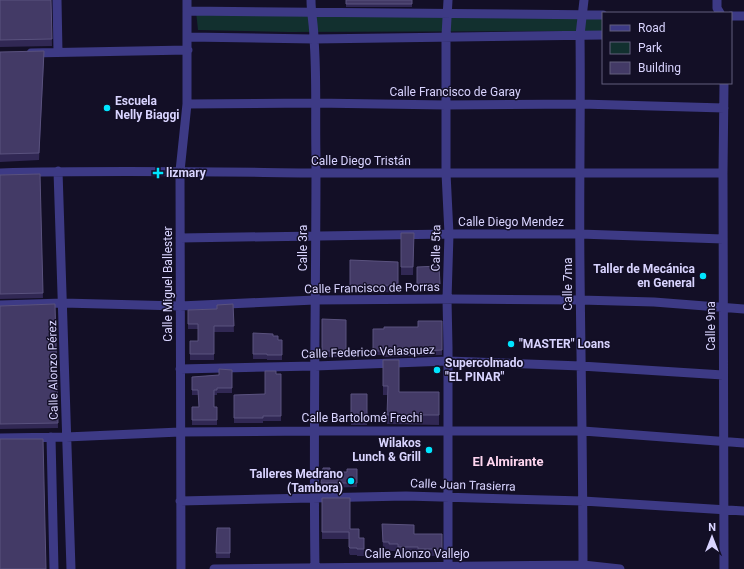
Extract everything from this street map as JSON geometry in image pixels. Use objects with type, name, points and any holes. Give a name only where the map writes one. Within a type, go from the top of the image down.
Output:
[{"type":"street","points":[[57,0],[58,52]]},
{"type":"street","name":"Calle Miguel Ballester","points":[[181,569],[180,171],[187,104],[187,0]]},
{"type":"street","name":"Calle 3ra","points":[[311,0],[314,39],[316,173],[314,431],[315,568]]},
{"type":"street","name":"Calle 5ta","points":[[448,0],[446,36],[446,173],[449,234],[447,299],[448,568]]},
{"type":"street","name":"Calle 7ma","points":[[583,567],[583,431],[580,300],[580,35],[584,0]]},
{"type":"street","points":[[717,0],[717,8],[719,12]]},
{"type":"street","points":[[187,11],[602,15]]},
{"type":"street","points":[[732,16],[744,16]]},
{"type":"street","points":[[188,38],[314,39],[602,35]]},
{"type":"street","points":[[22,53],[188,50]]},
{"type":"street","name":"Calle 9na","points":[[724,84],[724,569]]},
{"type":"street","name":"Calle Francisco de Garay","points":[[187,104],[581,104],[724,108]]},
{"type":"street","name":"Calle Diego Tristán","points":[[0,173],[58,171],[180,171],[316,173],[723,173]]},
{"type":"street","name":"Calle Alonzo Pérez","points":[[58,171],[70,569]]},
{"type":"street","name":"Calle Diego Mendez","points":[[180,238],[449,234],[580,234],[723,239]]},
{"type":"street","name":"Calle Francisco de Porras","points":[[0,305],[63,303],[180,306],[315,300],[447,299],[654,302],[744,309]]},
{"type":"street","name":"Calle Federico Velasquez","points":[[180,368],[315,366],[448,361],[581,366],[723,375]]},
{"type":"street","name":"Calle Bartolomé Frechi","points":[[0,438],[180,432],[448,430],[583,431],[744,443]]},
{"type":"street","name":"Calle Alonzo Pérez","points":[[51,437],[54,569]]},
{"type":"street","name":"Calle Juan Trasierra","points":[[180,500],[406,496],[583,501],[744,511]]},
{"type":"street","name":"Calle Alonzo Vallejo","points":[[214,569],[583,567],[620,569]]},
{"type":"green space","points":[[196,11],[602,15],[602,31],[288,32],[198,30]]},
{"type":"building","points":[[0,0],[51,0],[52,39],[0,40]]},
{"type":"building","points":[[346,0],[412,0],[412,4],[346,4]]},
{"type":"building","points":[[44,51],[39,153],[0,154],[0,52]]},
{"type":"building","points":[[40,174],[43,293],[0,294],[0,175]]},
{"type":"building","points":[[401,233],[414,233],[413,267],[401,267]]},
{"type":"building","points":[[350,260],[398,262],[398,285],[350,286]]},
{"type":"building","points":[[439,266],[440,284],[417,285],[417,267]]},
{"type":"building","points":[[55,304],[58,423],[0,424],[0,306]]},
{"type":"building","points":[[233,304],[234,326],[214,326],[214,354],[190,354],[190,341],[198,341],[198,324],[188,324],[188,310],[217,309],[217,305]]},
{"type":"building","points":[[322,319],[346,320],[346,351],[322,351]]},
{"type":"building","points":[[418,321],[442,321],[442,350],[384,353],[384,351],[373,351],[373,329],[384,329],[384,327],[418,327]]},
{"type":"building","points":[[253,333],[273,334],[273,336],[278,336],[278,340],[282,340],[282,355],[253,354]]},
{"type":"building","points":[[383,360],[399,360],[399,392],[439,392],[439,415],[387,415],[388,386],[383,386]]},
{"type":"building","points":[[219,369],[232,370],[232,388],[217,388],[217,390],[214,390],[214,407],[217,407],[217,420],[192,420],[192,407],[199,407],[198,390],[192,390],[192,377],[219,375]]},
{"type":"building","points":[[265,371],[276,371],[276,374],[281,374],[281,416],[263,416],[263,418],[234,418],[234,395],[265,394]]},
{"type":"building","points":[[351,394],[367,394],[367,418],[351,417]]},
{"type":"building","points":[[0,439],[43,439],[46,569],[0,569]]},
{"type":"building","points":[[323,468],[330,468],[330,472],[347,472],[347,469],[357,469],[357,483],[321,483]]},
{"type":"building","points":[[322,498],[350,498],[350,529],[359,529],[359,538],[364,538],[364,549],[349,547],[349,532],[322,532]]},
{"type":"building","points":[[382,524],[414,525],[414,534],[442,534],[442,549],[398,547],[398,544],[383,542]]},
{"type":"building","points":[[217,528],[230,528],[230,553],[216,553]]},
{"type":"place","name":"Escuela Nelly Biaggi","points":[[107,108]]},
{"type":"place","name":"lizmary","points":[[158,173]]},
{"type":"place","name":"Taller de Mecánica en General","points":[[703,276]]},
{"type":"place","name":"\"MASTER\" Loans","points":[[511,344]]},
{"type":"place","name":"Supercolmado \"EL PINAR\"","points":[[437,370]]},
{"type":"place","name":"Wilakos Lunch & Grill","points":[[429,450]]},
{"type":"place","name":"Talleres Medrano (Tambora)","points":[[351,481]]},
{"type":"district","name":"El Almirante","points":[[508,461]]}]
